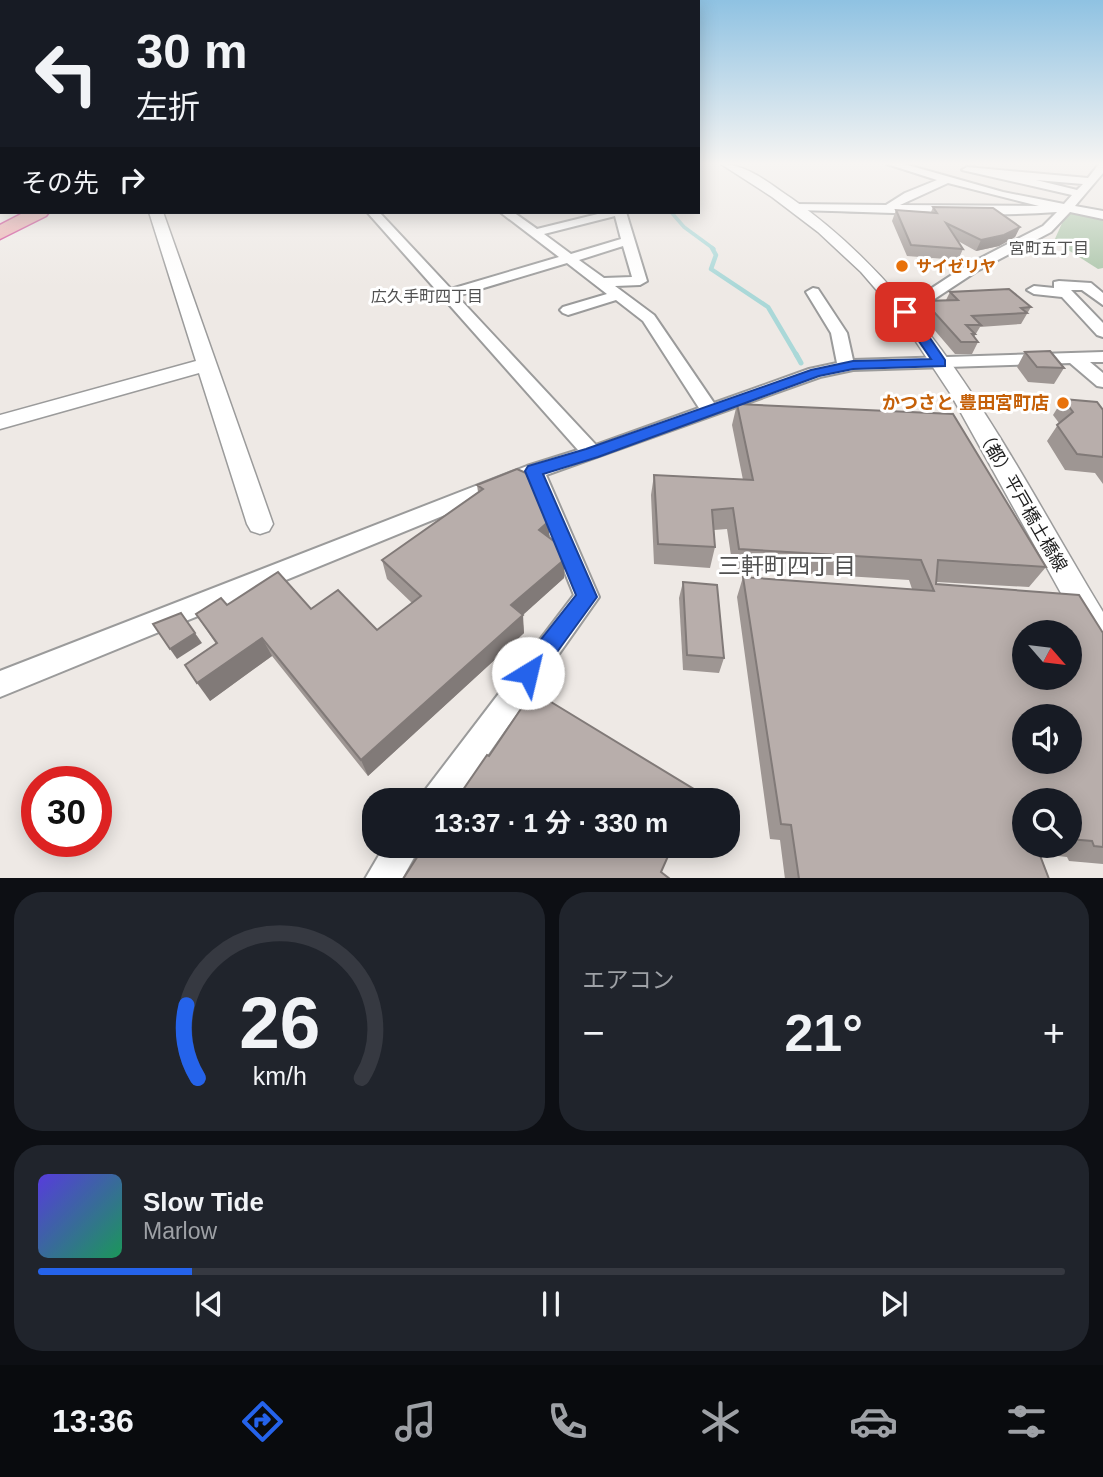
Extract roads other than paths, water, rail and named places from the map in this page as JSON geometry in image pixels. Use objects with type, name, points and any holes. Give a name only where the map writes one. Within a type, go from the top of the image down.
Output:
[{"type":"highway","points":[[0,233],[35,214]]},
{"type":"street","name":"（都）平戸橋土橋線","points":[[792,205],[860,262],[905,312],[940,363],[1103,639]]},
{"type":"street","points":[[888,209],[892,205]]},
{"type":"street","points":[[1046,205],[1103,215]]},
{"type":"street","points":[[905,312],[972,268],[1040,233],[1066,205]]},
{"type":"street","points":[[796,208],[1019,211],[1062,209]]},
{"type":"street","points":[[157,214],[260,524]]},
{"type":"street","points":[[375,214],[592,453]]},
{"type":"street","points":[[509,214],[649,318],[709,411]]},
{"type":"street","points":[[535,233],[611,214]]},
{"type":"street","points":[[602,282],[640,281],[620,214]]},
{"type":"street","points":[[448,294],[628,241]]},
{"type":"street","points":[[1103,301],[1083,285],[1059,285],[1103,332]]},
{"type":"street","points":[[1034,290],[1069,298],[1103,301]]},
{"type":"street","points":[[813,292],[839,333],[846,366]]},
{"type":"street","points":[[568,310],[619,295]]},
{"type":"street","points":[[0,684],[534,471],[816,373],[846,366],[1103,357]]},
{"type":"street","points":[[1074,358],[1103,382]]},
{"type":"street","points":[[0,422],[208,364]]},
{"type":"street","points":[[447,788],[587,597],[534,471]]},
{"type":"street","points":[[382,878],[396,858]]},
{"type":"waterway","points":[[673,214],[684,227],[714,249]]},
{"type":"waterway","points":[[712,248],[716,255],[711,269],[768,307],[797,356]]},
{"type":"waterway","points":[[796,354],[801,363]]},
{"type":"place","name":"サイゼリヤ","points":[[902,266]]},
{"type":"place","name":"かつさと 豊田宮町店","points":[[1063,403]]},
{"type":"district","name":"宮町五丁目","points":[[1049,248]]},
{"type":"district","name":"広久手町四丁目","points":[[427,296]]},
{"type":"district","name":"三軒町四丁目","points":[[787,566]]}]
